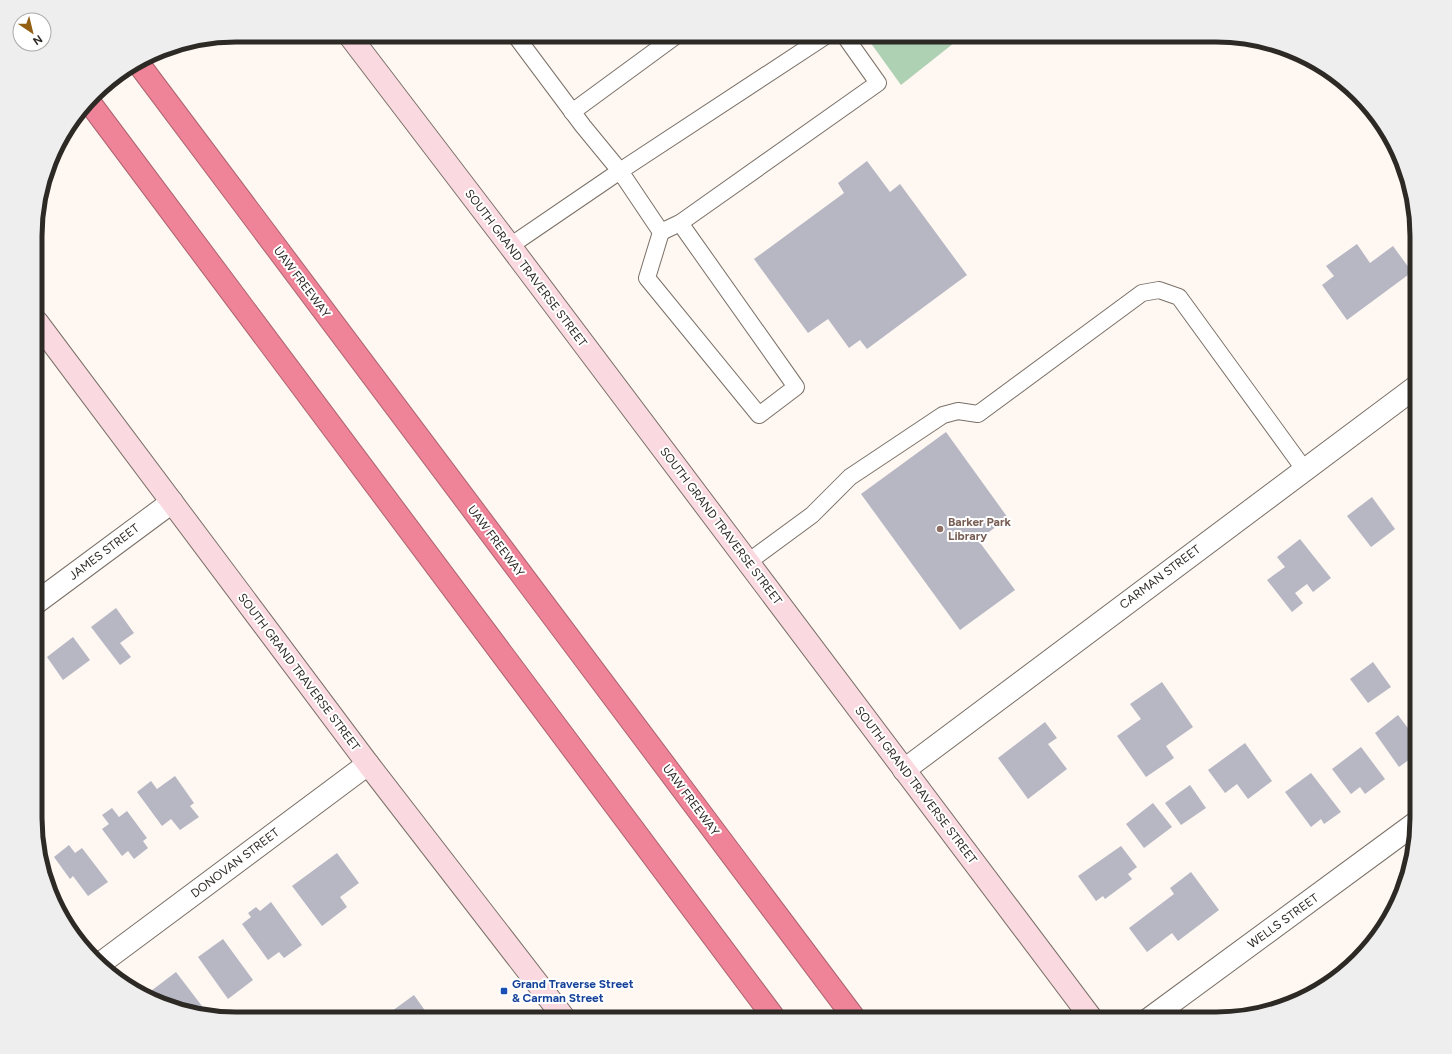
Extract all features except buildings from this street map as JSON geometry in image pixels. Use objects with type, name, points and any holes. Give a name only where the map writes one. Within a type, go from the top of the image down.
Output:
[{"type":"highway","name":"UAW FREEWAY","points":[[140,67],[850,1012]]},
{"type":"highway","points":[[92,106],[770,1012]]},
{"type":"main road","name":"SOUTH GRAND TRAVERSE STREET","points":[[354,42],[510,246],[1087,1012]]},
{"type":"main road","name":"SOUTH GRAND TRAVERSE STREET","points":[[42,329],[368,764],[559,1012]]},
{"type":"street","name":"CARMAN STREET","points":[[904,770],[1410,391]]},
{"type":"street","name":"JAMES STREET","points":[[42,598],[172,502]]},
{"type":"street","name":"DONOVAN STREET","points":[[104,960],[368,764]]},
{"type":"street","name":"WELLS STREET","points":[[1159,1012],[1410,827]]},
{"type":"lane","points":[[520,42],[572,112],[620,171],[661,232]]},
{"type":"lane","points":[[572,112],[667,42]]},
{"type":"lane","points":[[510,246],[620,171],[816,42]]},
{"type":"lane","points":[[680,223],[796,387],[759,415],[647,278],[661,232],[680,223],[878,83],[849,42]]},
{"type":"lane","points":[[748,562],[812,514],[850,477],[942,415],[958,411],[978,414],[1142,293],[1159,290],[1179,297],[1304,470]]},
{"type":"green space","points":[[870,42],[955,42],[901,85]]},
{"type":"place","name":"Barker Park Library","points":[[940,529]]},
{"type":"place","name":"Grand Traverse Street & Carman Street","points":[[504,991]]}]
